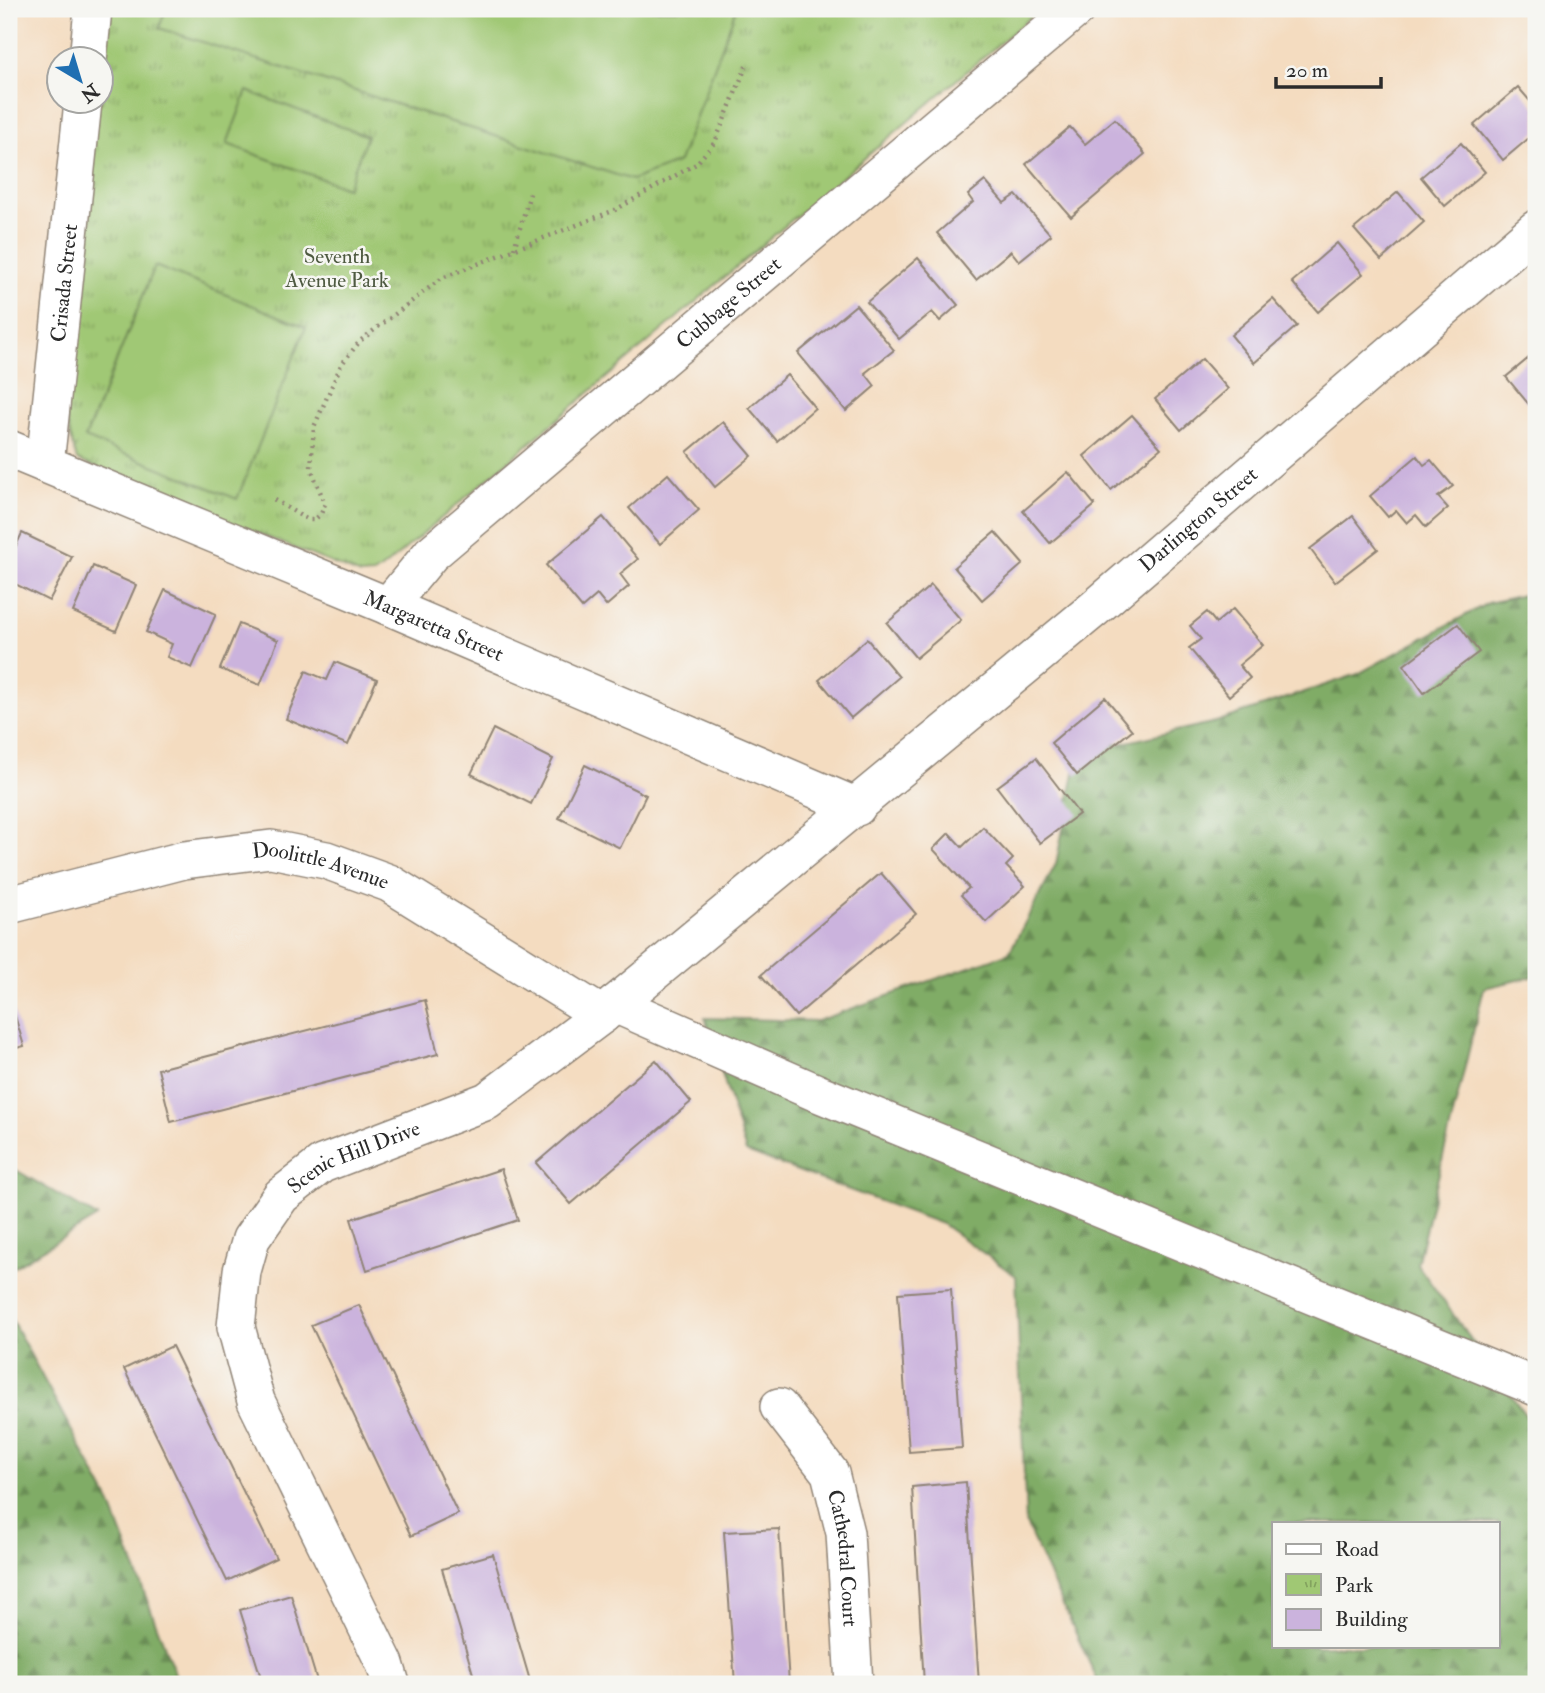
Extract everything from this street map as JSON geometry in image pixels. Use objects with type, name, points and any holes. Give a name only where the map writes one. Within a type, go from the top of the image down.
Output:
[{"type":"street","points":[[89,46],[93,9]]},
{"type":"street","name":"Cubbage Street","points":[[388,606],[431,554],[1076,9]]},
{"type":"street","name":"Crisada Street","points":[[45,464],[82,116]]},
{"type":"street","name":"Darlington Street","points":[[857,807],[1094,609],[1536,229]]},
{"type":"street","name":"Margaretta Street","points":[[9,449],[388,606],[857,807]]},
{"type":"street","name":"Scenic Hill Drive","points":[[391,1684],[385,1664],[256,1401],[236,1327],[242,1271],[251,1238],[281,1196],[323,1164],[487,1101],[609,1009],[857,807]]},
{"type":"street","name":"Doolittle Avenue","points":[[9,905],[184,860],[271,849],[326,860],[389,883],[609,1009],[1536,1387]]},
{"type":"street","name":"Cathedral Court","points":[[779,1407],[831,1473],[845,1533],[854,1684]]},
{"type":"path","points":[[274,500],[308,520],[314,520],[321,514],[325,504],[311,468],[314,427],[341,365],[360,341],[442,278],[615,210],[696,164],[715,142],[748,62]]},
{"type":"path","points":[[514,249],[531,190]]},
{"type":"green space","name":"Seventh Avenue Park","points":[[103,9],[1040,9],[385,566],[374,574],[361,575],[77,460],[64,411],[93,116],[116,116],[116,46],[103,46]]},
{"type":"green space","points":[[166,9],[736,9],[679,162],[632,180],[159,28]]},
{"type":"green space","points":[[247,91],[367,136],[347,188],[227,144]]},
{"type":"green space","points":[[155,266],[306,327],[237,499],[85,438]]},
{"type":"green space","points":[[1536,592],[1536,976],[1484,988],[1417,1264],[1536,1430],[1536,1684],[1099,1684],[1026,1524],[1016,1276],[942,1224],[746,1152],[705,1018],[817,1021],[1009,953],[1056,864],[1078,753],[1216,722],[1358,674],[1488,603]]},
{"type":"green space","points":[[9,1166],[97,1217],[9,1270]]},
{"type":"green space","points":[[9,1315],[109,1500],[179,1684],[9,1684]]},
{"type":"building","points":[[1518,87],[1536,108],[1536,132],[1503,160],[1474,125]]},
{"type":"building","points":[[1115,119],[1145,154],[1071,217],[1026,164],[1070,127],[1085,144]]},
{"type":"building","points":[[1461,143],[1485,172],[1445,206],[1421,177]]},
{"type":"building","points":[[985,181],[1004,203],[1016,195],[1051,235],[1019,261],[1011,251],[976,280],[937,233],[973,202],[968,195]]},
{"type":"building","points":[[1398,192],[1424,222],[1381,260],[1354,229]]},
{"type":"building","points":[[1337,243],[1363,274],[1318,312],[1292,282]]},
{"type":"building","points":[[918,258],[958,305],[940,321],[932,312],[899,339],[867,302]]},
{"type":"building","points":[[1273,299],[1297,326],[1254,363],[1231,335]]},
{"type":"building","points":[[856,305],[894,350],[865,373],[875,386],[846,411],[798,353]]},
{"type":"building","points":[[1536,352],[1536,413],[1506,377]]},
{"type":"building","points":[[1202,359],[1228,389],[1181,430],[1155,399]]},
{"type":"building","points":[[787,375],[815,408],[777,441],[749,408]]},
{"type":"building","points":[[1132,415],[1161,448],[1111,490],[1084,456]]},
{"type":"building","points":[[723,422],[752,456],[715,487],[687,452]]},
{"type":"building","points":[[1417,456],[1424,465],[1431,460],[1453,486],[1438,497],[1448,508],[1426,527],[1416,515],[1407,523],[1396,510],[1388,517],[1370,496]]},
{"type":"building","points":[[1068,472],[1095,505],[1050,543],[1023,511]]},
{"type":"building","points":[[668,474],[699,510],[660,544],[629,508]]},
{"type":"building","points":[[1353,516],[1378,549],[1335,582],[1310,549]]},
{"type":"building","points":[[603,517],[638,559],[620,574],[629,586],[606,606],[597,595],[582,608],[546,565]]},
{"type":"building","points":[[995,532],[1023,564],[982,600],[954,567]]},
{"type":"building","points":[[22,533],[72,557],[49,601],[9,581],[9,561]]},
{"type":"building","points":[[93,566],[136,585],[116,631],[73,612]]},
{"type":"building","points":[[931,585],[961,620],[916,658],[887,623]]},
{"type":"building","points":[[165,590],[216,614],[192,668],[167,657],[172,644],[146,632]]},
{"type":"building","points":[[1233,609],[1263,645],[1239,665],[1250,678],[1229,696],[1189,648],[1201,639],[1190,626],[1207,612],[1216,623]]},
{"type":"building","points":[[239,624],[278,640],[260,685],[220,669]]},
{"type":"building","points":[[1458,624],[1479,652],[1424,693],[1404,665]]},
{"type":"building","points":[[867,639],[899,677],[851,718],[819,680]]},
{"type":"building","points":[[335,662],[377,679],[348,745],[286,719],[306,671],[327,680]]},
{"type":"building","points":[[1105,697],[1132,730],[1077,775],[1051,743]]},
{"type":"building","points":[[493,729],[553,759],[531,804],[471,774]]},
{"type":"building","points":[[1036,758],[1079,814],[1040,843],[997,787]]},
{"type":"building","points":[[585,765],[646,795],[620,848],[559,818]]},
{"type":"building","points":[[983,827],[1013,859],[1006,866],[1025,886],[986,922],[961,895],[969,888],[933,849],[949,833],[962,847]]},
{"type":"building","points":[[881,873],[916,914],[796,1016],[761,975]]},
{"type":"building","points":[[9,996],[24,1046],[9,1050]]},
{"type":"building","points":[[425,1000],[438,1054],[171,1122],[158,1069]]},
{"type":"building","points":[[656,1060],[691,1102],[571,1204],[536,1163]]},
{"type":"building","points":[[501,1169],[518,1220],[367,1270],[351,1219]]},
{"type":"building","points":[[951,1289],[962,1448],[909,1452],[898,1293]]},
{"type":"building","points":[[359,1305],[458,1514],[411,1536],[311,1325]]},
{"type":"building","points":[[172,1346],[276,1558],[227,1581],[124,1369]]},
{"type":"building","points":[[966,1482],[979,1684],[924,1684],[912,1487]]},
{"type":"building","points":[[779,1529],[789,1684],[735,1684],[724,1532]]},
{"type":"building","points":[[493,1554],[531,1684],[476,1684],[442,1569]]},
{"type":"building","points":[[291,1595],[318,1684],[263,1684],[240,1610]]}]
